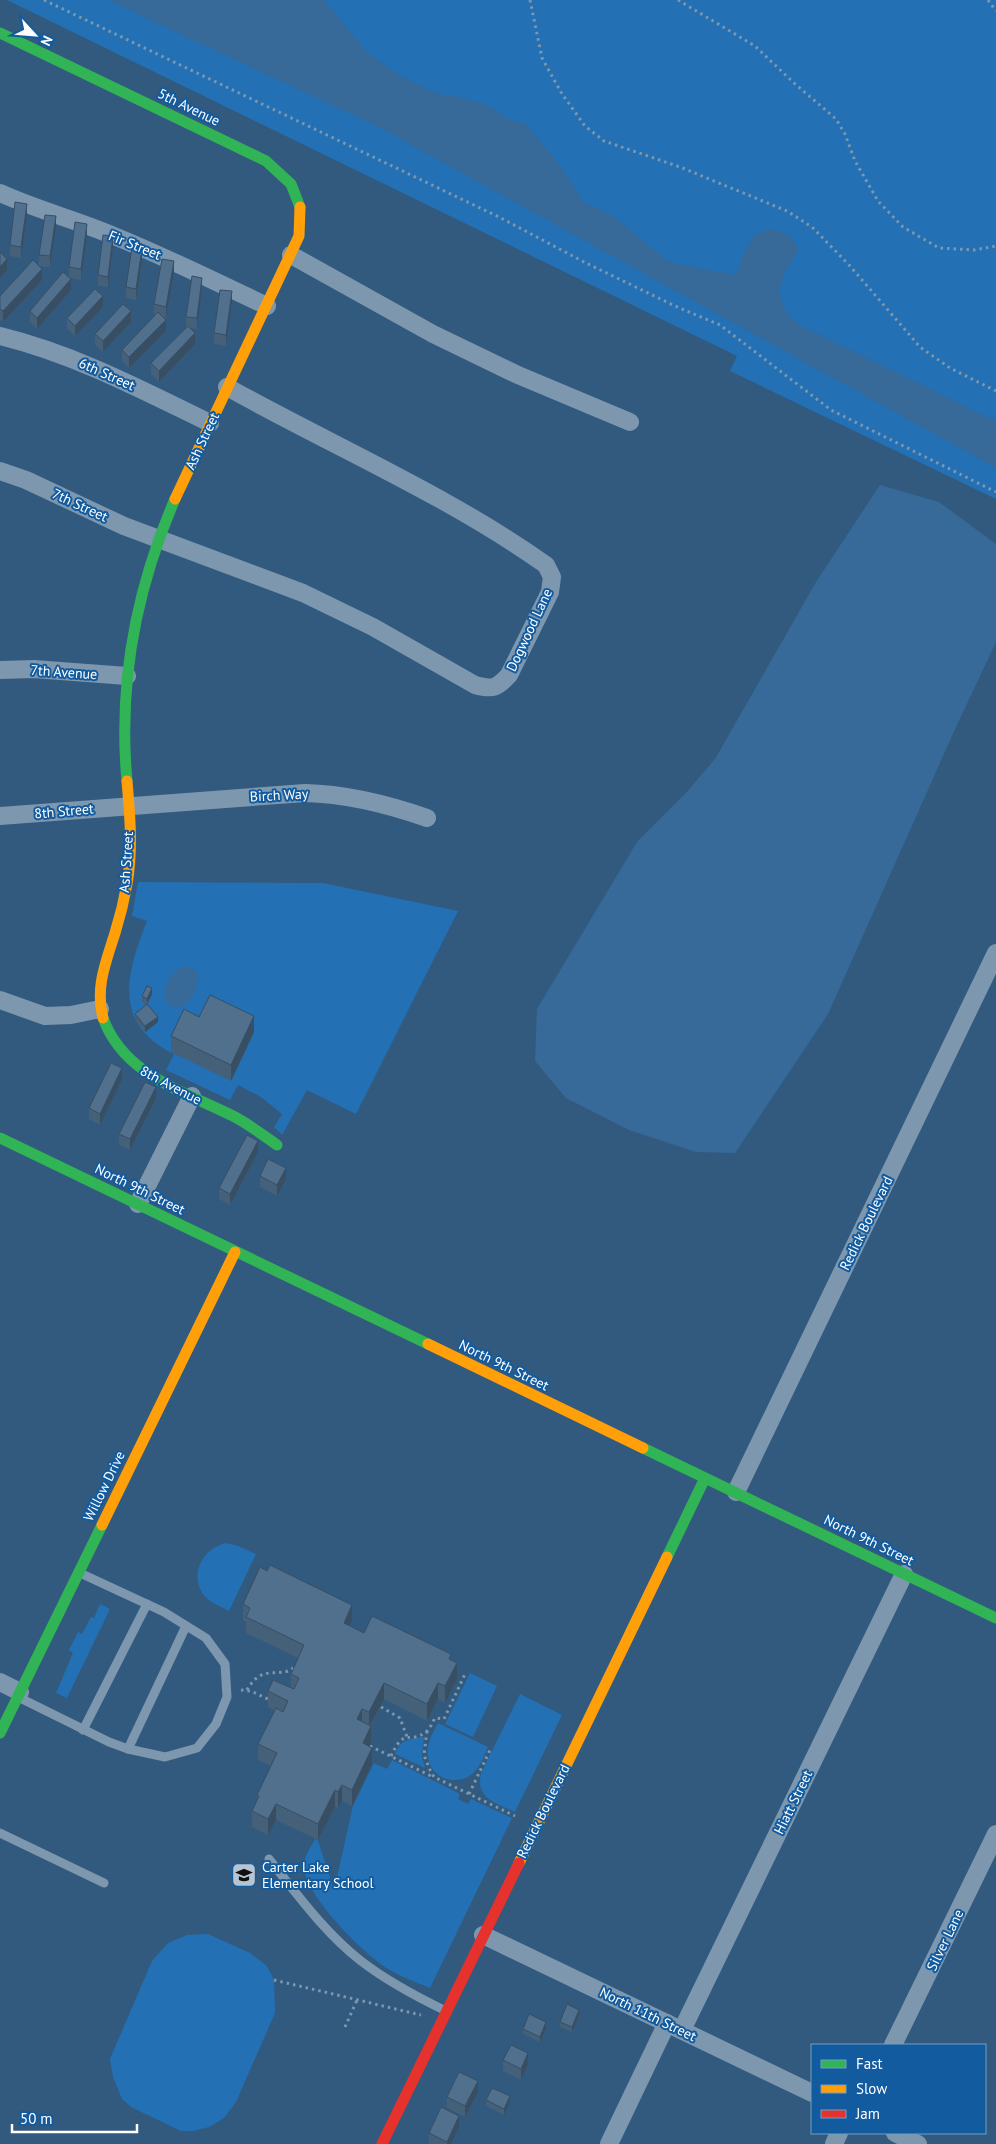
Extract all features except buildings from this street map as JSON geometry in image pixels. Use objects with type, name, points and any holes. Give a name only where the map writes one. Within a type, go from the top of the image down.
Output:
[{"type":"street","name":"5th Avenue","points":[[0,33],[266,161],[282,172],[296,189],[302,208],[302,224],[291,255]]},
{"type":"street","name":"Fir Street","points":[[0,193],[168,258],[266,306]]},
{"type":"street","name":"Ash Street","points":[[100,1008],[101,974],[122,909],[129,871],[130,847],[124,743],[124,699],[133,634],[146,576],[172,504],[291,255]]},
{"type":"street","points":[[291,255],[433,334],[518,375],[630,422]]},
{"type":"street","name":"6th Street","points":[[0,336],[61,354],[105,372],[210,423]]},
{"type":"street","name":"Dogwood Lane","points":[[159,539],[303,593],[373,627],[475,685],[488,688],[499,685],[509,675],[550,592],[552,577],[546,565],[520,546],[462,511],[227,387]]},
{"type":"street","name":"7th Street","points":[[0,471],[26,480],[124,526],[159,539]]},
{"type":"street","name":"7th Avenue","points":[[0,670],[34,669],[127,676]]},
{"type":"street","name":"Birch Way","points":[[127,806],[305,793],[330,794],[370,800],[428,818]]},
{"type":"street","name":"8th Street","points":[[0,816],[127,806]]},
{"type":"street","name":"Redick Boulevard","points":[[736,1492],[996,953]]},
{"type":"street","points":[[0,1000],[45,1016],[71,1014],[100,1008]]},
{"type":"street","name":"8th Avenue","points":[[100,1008],[102,1019],[111,1037],[135,1065],[149,1075],[235,1118],[277,1145]]},
{"type":"street","points":[[138,1204],[192,1096]]},
{"type":"street","name":"North 9th Street","points":[[2,1142],[138,1204],[996,1618]]},
{"type":"street","name":"Willow Drive","points":[[0,1734],[235,1252]]},
{"type":"street","name":"Redick Boulevard","points":[[382,2144],[705,1478]]},
{"type":"street","name":"Hiatt Street","points":[[608,2144],[674,2027],[904,1574]]},
{"type":"street","points":[[0,1682],[19,1694]]},
{"type":"street","name":"Silver Lane","points":[[893,2044],[996,1834]]},
{"type":"street","name":"North 11th Street","points":[[483,1935],[811,2093]]},
{"type":"street","points":[[897,2134],[918,2144]]},
{"type":"lane","points":[[19,1694],[84,1730],[128,1748],[165,1757],[196,1748],[216,1724],[227,1697],[225,1664],[206,1638],[164,1612],[78,1572]]},
{"type":"lane","points":[[84,1730],[146,1604]]},
{"type":"lane","points":[[128,1748],[186,1626]]},
{"type":"lane","points":[[0,1833],[104,1883]]},
{"type":"lane","points":[[269,1859],[315,1916],[361,1961],[409,1993],[446,2011]]},
{"type":"path","points":[[44,0],[499,217],[604,272],[720,325],[831,410],[996,492]]},
{"type":"path","points":[[530,0],[542,58],[562,94],[585,126],[604,141],[680,167],[787,211],[812,227],[850,266],[920,347],[950,368],[996,391]]},
{"type":"path","points":[[678,0],[755,46],[836,119],[845,134],[855,161],[878,200],[903,227],[939,248],[974,250],[996,246]]},
{"type":"path","points":[[988,0],[996,11]]},
{"type":"path","points":[[247,1690],[255,1679],[263,1674],[288,1671],[297,1665]]},
{"type":"path","points":[[434,1777],[424,1755],[427,1731],[434,1718],[444,1719],[465,1674]]},
{"type":"path","points":[[241,1690],[247,1690],[271,1701]]},
{"type":"path","points":[[381,1707],[400,1718],[407,1736]]},
{"type":"path","points":[[391,1756],[397,1743],[407,1736],[419,1735],[427,1731]]},
{"type":"path","points":[[370,1746],[515,1816]]},
{"type":"path","points":[[469,1794],[491,1748]]},
{"type":"path","points":[[274,1980],[422,2015]]},
{"type":"path","points":[[345,2028],[358,2000]]},
{"type":"shaded area","points":[[7,0],[996,0],[996,499],[730,371],[737,356]]},
{"type":"shaded area","points":[[108,0],[324,0],[366,51],[393,71],[424,88],[488,106],[512,121],[524,123],[556,160],[585,203],[612,215],[669,262],[736,275],[745,250],[755,236],[769,230],[786,234],[793,240],[798,249],[784,275],[780,290],[783,304],[791,317],[798,324],[996,422],[996,468],[379,127]]},
{"type":"shaded area","points":[[880,485],[939,502],[996,544],[996,642],[828,1014],[735,1153],[696,1152],[629,1130],[566,1098],[535,1061],[537,1009],[637,842],[685,794],[715,759],[816,582]]},
{"type":"shaded area","points":[[138,882],[323,883],[458,911],[356,1114],[307,1090],[282,1135],[274,1127],[282,1114],[261,1097],[238,1085],[230,1100],[166,1070],[174,1054],[154,1042],[141,1028],[133,1013],[129,996],[134,960],[147,921],[132,916]]},
{"type":"shaded area","points":[[182,967],[191,968],[196,971],[198,985],[190,999],[177,1009],[166,1003],[165,992],[167,982]]},
{"type":"shaded area","points":[[226,1543],[256,1554],[229,1611],[205,1597],[199,1586],[198,1577],[198,1570],[205,1556],[211,1550]]},
{"type":"shaded area","points":[[100,1604],[110,1609],[67,1698],[56,1693],[73,1653],[69,1650],[78,1632],[82,1634],[91,1617],[94,1618]]},
{"type":"shaded area","points":[[470,1673],[497,1686],[473,1737],[445,1724]]},
{"type":"shaded area","points":[[520,1694],[562,1715],[515,1812],[489,1799],[481,1789],[480,1782],[481,1773]]},
{"type":"shaded area","points":[[438,1723],[488,1747],[479,1766],[469,1776],[462,1779],[447,1779],[434,1771],[428,1756],[428,1747]]},
{"type":"shaded area","points":[[424,1737],[422,1756],[425,1768],[395,1754],[400,1745],[406,1741]]},
{"type":"shaded area","points":[[392,1760],[460,1794],[458,1799],[468,1804],[471,1799],[512,1818],[430,1988],[388,1969],[351,1938],[314,1893],[307,1879],[304,1867],[306,1856],[315,1839],[318,1841],[333,1887],[353,1806],[374,1763],[387,1769]]},
{"type":"shaded area","points":[[208,1934],[250,1953],[267,1966],[274,1980],[275,2013],[236,2102],[224,2118],[209,2127],[193,2131],[181,2131],[131,2107],[122,2099],[113,2077],[110,2059],[152,1961],[168,1943],[187,1935]]},
{"type":"traffic: fast","points":[[0,33],[266,161],[291,184],[300,207]]},
{"type":"traffic: fast","points":[[127,781],[125,708],[133,637],[150,567],[175,499]]},
{"type":"traffic: fast","points":[[103,1018],[113,1038],[141,1068],[177,1090],[241,1120],[277,1145]]},
{"type":"traffic: fast","points":[[0,1138],[428,1344]]},
{"type":"traffic: fast","points":[[643,1448],[996,1618]]},
{"type":"traffic: fast","points":[[667,1557],[705,1478]]},
{"type":"traffic: fast","points":[[0,1733],[102,1525]]},
{"type":"traffic: slow","points":[[175,499],[299,236],[300,207]]},
{"type":"traffic: slow","points":[[103,1018],[100,996],[101,985],[105,964],[122,909],[129,871],[130,833],[127,781]]},
{"type":"traffic: slow","points":[[102,1525],[235,1252]]},
{"type":"traffic: slow","points":[[428,1344],[643,1448]]},
{"type":"traffic: slow","points":[[519,1863],[667,1557]]},
{"type":"traffic: jam","points":[[382,2144],[519,1863]]},
{"type":"place","name":"Carter Lake Elementary School","points":[[244,1875]]}]
